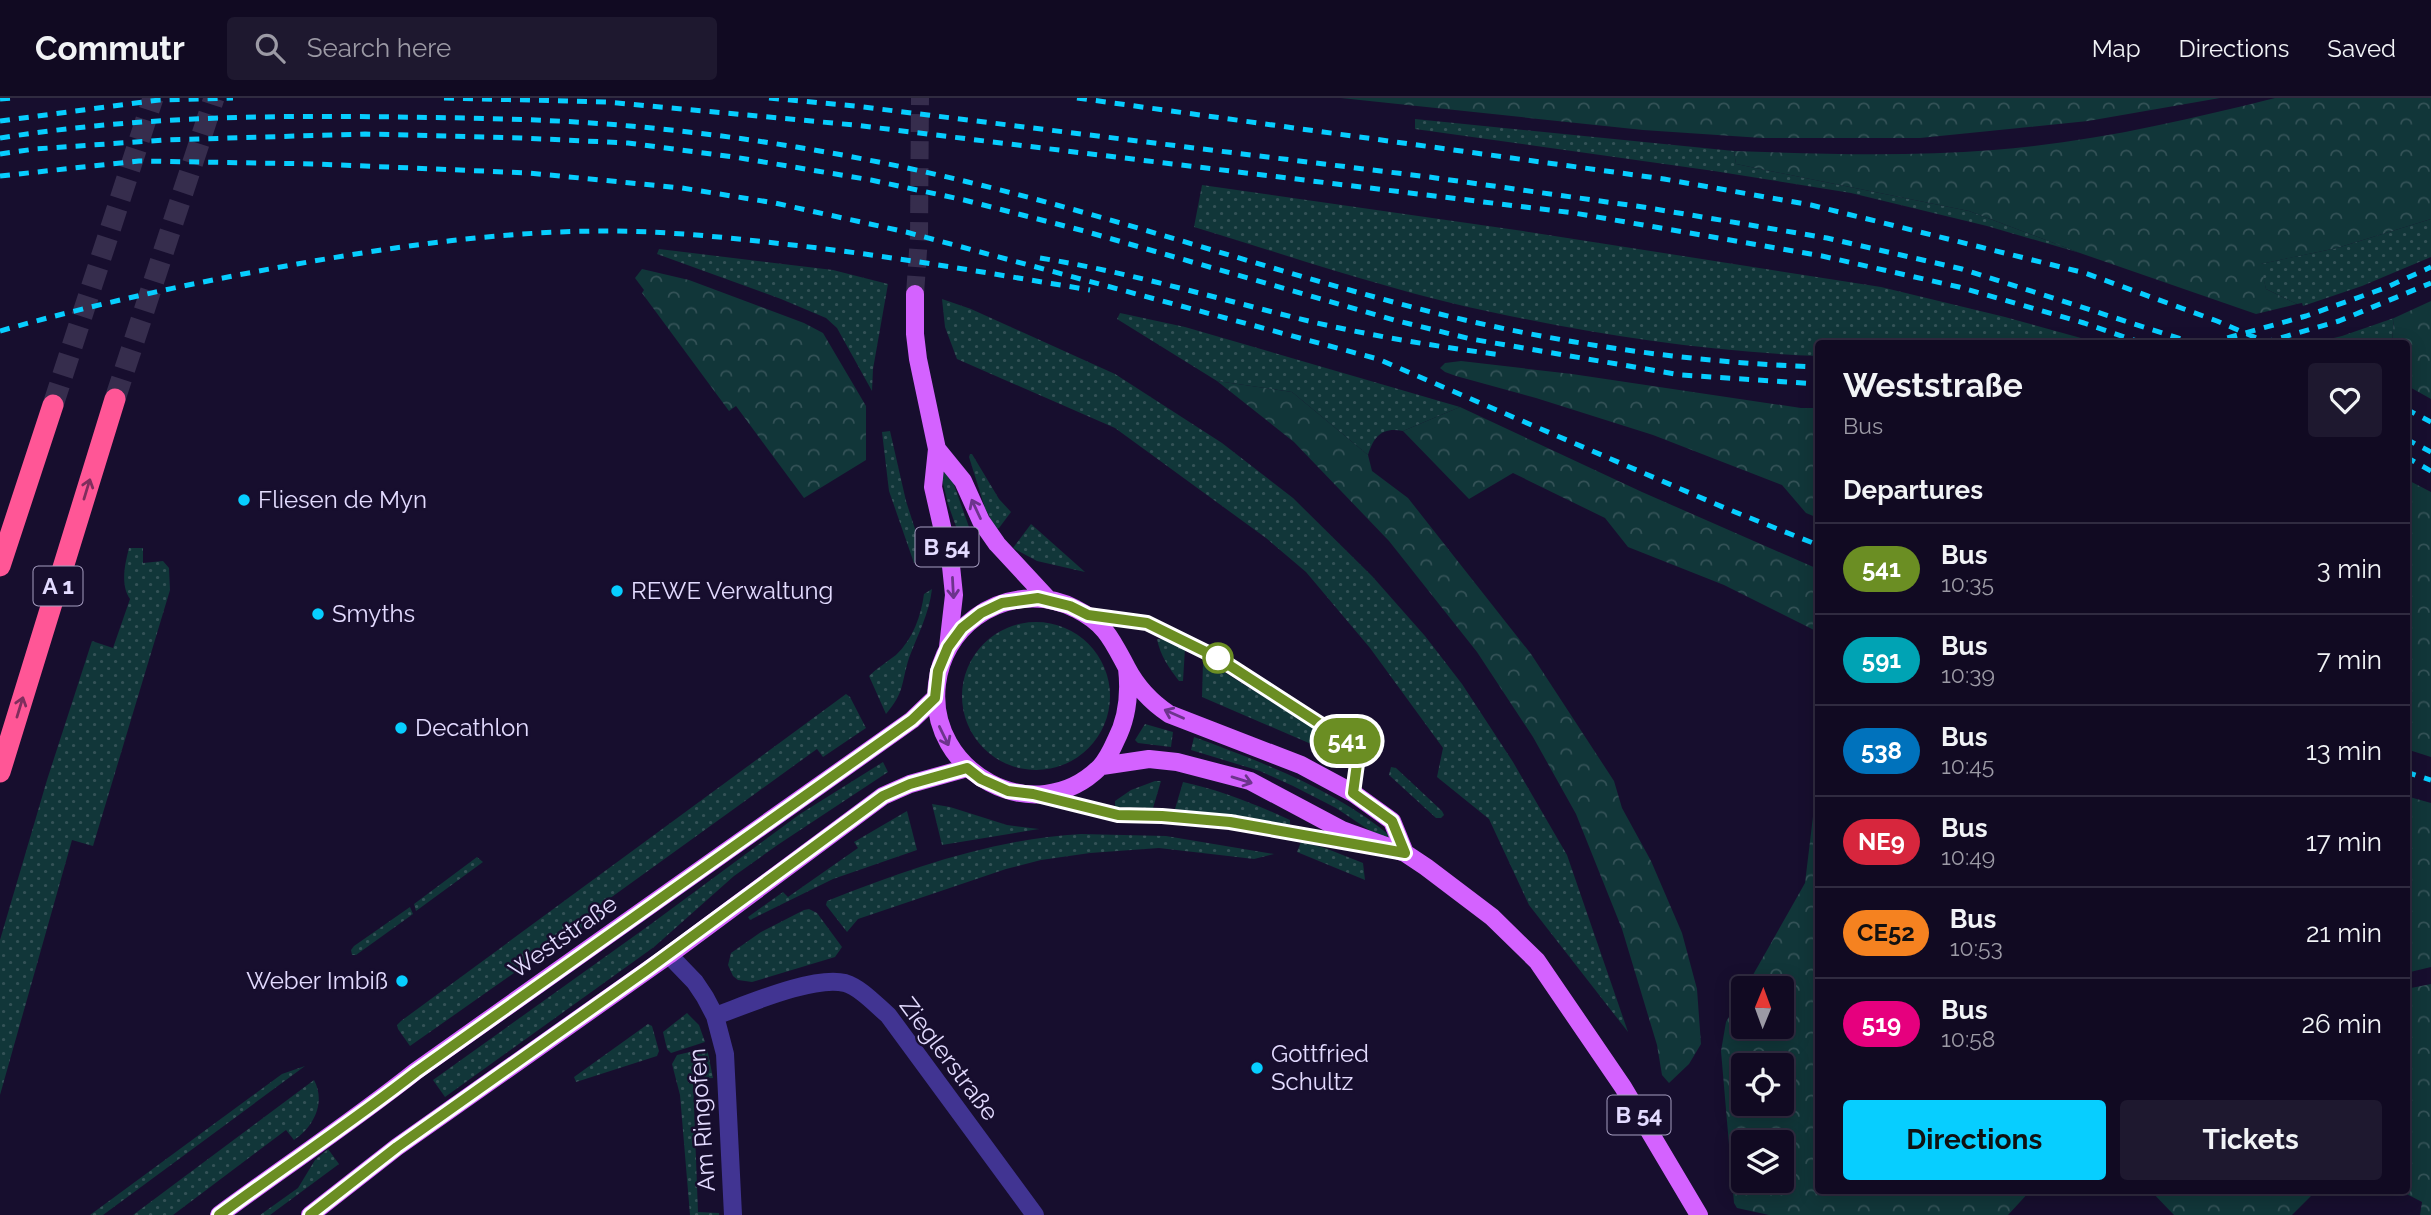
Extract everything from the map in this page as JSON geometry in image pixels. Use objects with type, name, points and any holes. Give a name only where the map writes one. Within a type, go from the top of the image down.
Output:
[{"type":"highway","name":"A 1","points":[[0,772],[115,399]]},
{"type":"highway","name":"A 1","points":[[0,566],[52,405]]},
{"type":"main road","name":"B 54","points":[[915,294],[918,359],[937,449],[933,487],[951,566],[954,595],[948,647]]},
{"type":"main road","name":"B 54","points":[[937,449],[962,481],[981,520],[997,544],[1049,600]]},
{"type":"main road","name":"B 54","points":[[1405,853],[1392,821],[1353,793],[1301,765],[1170,714],[1155,704],[1139,687],[1118,648],[1098,624],[1078,609],[1049,600],[1026,598],[1002,603],[990,608],[962,628],[948,647],[938,671],[935,698],[941,730],[954,754],[967,768],[997,787],[1033,794],[1070,786],[1102,766],[1150,759],[1177,761],[1250,781],[1342,830],[1405,853],[1492,917],[1537,961],[1623,1087],[1699,1215]]},
{"type":"main road","name":"B 54","points":[[1102,766],[1125,720],[1129,693],[1127,668]]},
{"type":"main road","name":"Weststraße","points":[[219,1215],[912,720],[935,698]]},
{"type":"main road","points":[[310,1215],[397,1147],[668,955],[883,796],[910,784],[967,768]]},
{"type":"street","name":"Am Ringofen","points":[[668,955],[695,982],[715,1016],[725,1054],[733,1215]]},
{"type":"street","name":"Zieglerstraße","points":[[715,1016],[824,981],[845,983],[857,989],[888,1015],[1035,1215]]},
{"type":"green space","points":[[1341,98],[2220,98],[2088,121],[1920,138],[1762,138],[1643,130]]},
{"type":"green space","points":[[2275,98],[2431,98],[2431,219],[2337,248],[2261,264],[2266,289],[2297,304],[2256,314],[1969,211],[1736,164],[1734,151],[1896,154],[2029,147],[2135,130]]},
{"type":"green space","points":[[1415,119],[1734,151],[1736,164],[1969,211],[2080,253],[1987,226],[1851,193],[1415,129]]},
{"type":"green space","points":[[1202,185],[1523,231],[1881,287],[2088,340],[1815,340],[1815,356],[1654,341],[1572,328],[1416,294],[1194,227]]},
{"type":"green space","points":[[2431,219],[2431,257],[2362,286],[2303,306],[2302,303],[2297,304],[2266,289],[2260,264],[2337,248]]},
{"type":"green space","points":[[659,249],[833,270],[888,284],[873,369],[872,391],[837,328],[826,318],[657,254]]},
{"type":"green space","points":[[642,269],[689,280],[804,323],[823,333],[866,406],[866,460],[804,498],[736,406],[729,411],[642,293],[644,290],[635,278]]},
{"type":"green space","points":[[942,299],[971,309],[1115,374],[1222,443],[1293,498],[1372,576],[1425,636],[1462,684],[1513,762],[1567,855],[1628,1032],[1529,905],[1489,819],[1437,777],[1443,748],[1370,648],[1306,572],[1266,538],[1115,428],[957,359],[945,327]]},
{"type":"green space","points":[[2431,301],[2431,399],[2410,387],[2410,340],[2392,340],[2394,318]]},
{"type":"green space","points":[[1120,313],[1185,327],[1460,407],[1403,431],[1390,430],[1380,434],[1368,455],[1292,392],[1217,381],[1117,319]]},
{"type":"green space","points":[[2394,318],[2392,340],[2325,340]]},
{"type":"green space","points":[[1461,361],[1572,374],[1815,408],[1815,517],[1806,513],[1782,485],[1653,435],[1456,376],[1440,368],[1445,363]]},
{"type":"green space","points":[[1217,381],[1292,392],[1368,455],[1372,471],[1408,498],[1531,654],[1614,781],[1622,808],[1651,861],[1682,933],[1697,989],[1701,1044],[1689,1064],[1669,1083],[1662,1075],[1657,1045],[1622,929],[1576,814],[1533,737],[1477,652],[1389,541],[1294,442]]},
{"type":"green space","points":[[1460,407],[1642,492],[1815,568],[1815,630],[1724,585],[1628,547],[1605,518],[1513,473],[1469,499],[1403,431]]},
{"type":"green space","points":[[890,431],[906,501],[925,560],[914,563],[889,491],[882,432]]},
{"type":"green space","points":[[970,454],[999,499],[1011,512],[999,528],[996,529],[985,508]]},
{"type":"green space","points":[[946,462],[979,547],[965,552],[948,504],[939,467]]},
{"type":"green space","points":[[2410,481],[2431,492],[2431,757],[2410,750]]},
{"type":"green space","points":[[1031,524],[1085,572],[1037,561],[1013,548]]},
{"type":"green space","points":[[129,548],[143,548],[143,563],[163,561],[169,568],[170,590],[93,846],[72,840],[0,1095],[0,940],[47,780],[92,641],[113,648],[130,599],[124,580]]},
{"type":"green space","points":[[932,589],[900,693],[886,714],[869,676],[896,655],[907,642],[921,611],[924,594]]},
{"type":"green space","points":[[1036,622],[1064,627],[1088,644],[1105,668],[1110,696],[1105,724],[1088,748],[1064,765],[1036,770],[1008,765],[984,748],[967,724],[962,696],[967,668],[984,644],[1008,627]]},
{"type":"green space","points":[[1157,639],[1167,639],[1185,648],[1183,681],[1179,681],[1168,666]]},
{"type":"green space","points":[[1206,661],[1327,736],[1335,744],[1331,749],[1325,750],[1202,697],[1203,662]]},
{"type":"green space","points":[[846,694],[866,728],[823,757],[817,749],[602,904],[607,912],[602,916],[554,945],[410,1046],[398,1029],[397,1025],[401,1021]]},
{"type":"green space","points":[[1145,724],[1173,732],[1171,747],[1138,743],[1135,740]]},
{"type":"green space","points":[[1194,737],[1299,779],[1349,806],[1394,839],[1387,842],[1336,808],[1260,771],[1191,750]]},
{"type":"green space","points":[[883,762],[888,772],[734,876],[654,947],[445,1097],[433,1080],[800,814]]},
{"type":"green space","points":[[1391,767],[1396,768],[1444,815],[1436,818],[1389,775]]},
{"type":"green space","points":[[1161,781],[1153,808],[1115,807],[1115,801],[1131,790]]},
{"type":"green space","points":[[1183,782],[1251,803],[1290,820],[1290,825],[1175,809]]},
{"type":"green space","points":[[2410,797],[2431,803],[2431,967],[2410,972]]},
{"type":"green space","points":[[1815,800],[1815,1194],[2027,1194],[2008,1215],[1769,1215],[1737,1208],[1733,1193],[1794,1193],[1794,1130],[1731,1130],[1731,1168],[1721,1051],[1726,1022],[1731,1013],[1731,1040],[1794,1040],[1794,976],[1752,976],[1805,883]]},
{"type":"green space","points":[[932,804],[1007,825],[1039,829],[942,845]]},
{"type":"green space","points":[[907,811],[917,850],[833,879],[750,920],[748,917],[783,892],[788,897],[858,848],[854,842]]},
{"type":"green space","points":[[1081,834],[1166,836],[1274,854],[1254,859],[1159,848],[1041,860],[1006,869],[858,919],[847,932],[826,905],[827,901],[858,889],[951,857],[1015,842]]},
{"type":"green space","points":[[1301,842],[1363,863],[1365,880],[1297,852]]},
{"type":"green space","points":[[477,857],[483,862],[416,911],[414,904]]},
{"type":"green space","points":[[410,907],[413,914],[356,955],[352,955],[354,946]]},
{"type":"green space","points":[[809,909],[817,913],[842,947],[835,957],[752,982],[738,980],[733,976],[728,965],[731,953],[761,932]]},
{"type":"green space","points":[[2431,984],[2431,1215],[2420,1215],[2422,1202],[2407,1194],[2410,1194],[2410,988]]},
{"type":"green space","points":[[687,1013],[699,1025],[705,1042],[671,1053],[667,1049],[663,1032]]},
{"type":"green space","points":[[648,1024],[652,1026],[659,1051],[657,1056],[576,1082],[574,1077]]},
{"type":"green space","points":[[707,1048],[713,1078],[693,1079],[698,1212],[719,1215],[690,1215],[680,1095],[672,1064],[677,1055]]},
{"type":"green space","points":[[305,1066],[103,1215],[90,1215],[282,1074]]},
{"type":"green space","points":[[314,1080],[319,1097],[318,1105],[312,1121],[301,1135],[294,1140],[286,1130],[173,1215],[133,1215]]},
{"type":"green space","points":[[328,1149],[339,1164],[270,1215],[260,1215],[298,1188],[315,1160]]},
{"type":"green space","points":[[2154,1194],[2313,1194],[2292,1215],[2174,1215]]},
{"type":"tunnel","points":[[53,405],[153,98]]},
{"type":"tunnel","points":[[115,399],[214,98]]},
{"type":"tunnel","points":[[915,294],[919,237],[920,98]]},
{"type":"railway","points":[[0,99],[14,98]]},
{"type":"railway","points":[[0,121],[159,100],[233,98]]},
{"type":"railway","points":[[444,98],[607,102],[854,125],[1574,213],[1822,256],[1959,287],[2133,340]]},
{"type":"railway","points":[[769,98],[855,106],[1429,177],[1643,207],[1827,238],[1962,269],[2185,340]]},
{"type":"railway","points":[[1077,98],[1664,179],[1811,205],[2085,273],[2261,340]]},
{"type":"railway","points":[[0,138],[149,122],[298,116],[543,120],[715,135],[843,155],[968,182],[1076,210],[1397,303],[1501,328],[1659,354],[1815,367]]},
{"type":"railway","points":[[0,154],[164,140],[365,134],[628,143],[734,157],[871,180],[964,200],[1471,339],[1681,375],[1815,384]]},
{"type":"railway","points":[[0,176],[139,161],[317,164],[529,173],[682,188],[775,203],[906,232],[1378,359],[1815,544]]},
{"type":"railway","points":[[0,331],[148,294],[297,264],[451,241],[567,232],[650,232],[761,241],[899,259],[1090,290]]},
{"type":"railway","points":[[1040,258],[1145,279],[1340,328],[1502,355]]},
{"type":"railway","points":[[2220,340],[2306,316],[2385,288],[2431,267]]},
{"type":"railway","points":[[2273,340],[2339,321],[2431,283]]},
{"type":"railway","points":[[2410,411],[2431,422]]},
{"type":"railway","points":[[2410,441],[2431,452]]},
{"type":"railway","points":[[2410,459],[2431,471]]},
{"type":"railway","points":[[2410,773],[2431,780]]},
{"type":"bus line","name":"541","points":[[219,1215],[912,720],[935,698],[938,671],[948,647],[962,628],[981,613],[1002,603],[1038,598],[1070,606],[1088,615],[1147,623],[1218,658],[1359,749],[1353,793],[1392,821],[1402,841],[1405,853],[1230,822],[1118,815],[1033,794],[1008,791],[981,779],[967,768],[910,784],[883,796],[648,969],[397,1147],[310,1215]]},
{"type":"place","name":"Fliesen de Myn","points":[[244,500]]},
{"type":"place","name":"REWE Verwaltung","points":[[617,591]]},
{"type":"place","name":"Smyths","points":[[318,614]]},
{"type":"place","name":"Decathlon","points":[[401,728]]},
{"type":"place","name":"Weber Imbiß","points":[[402,981]]},
{"type":"place","name":"Gottfried Schultz","points":[[1257,1068]]}]
